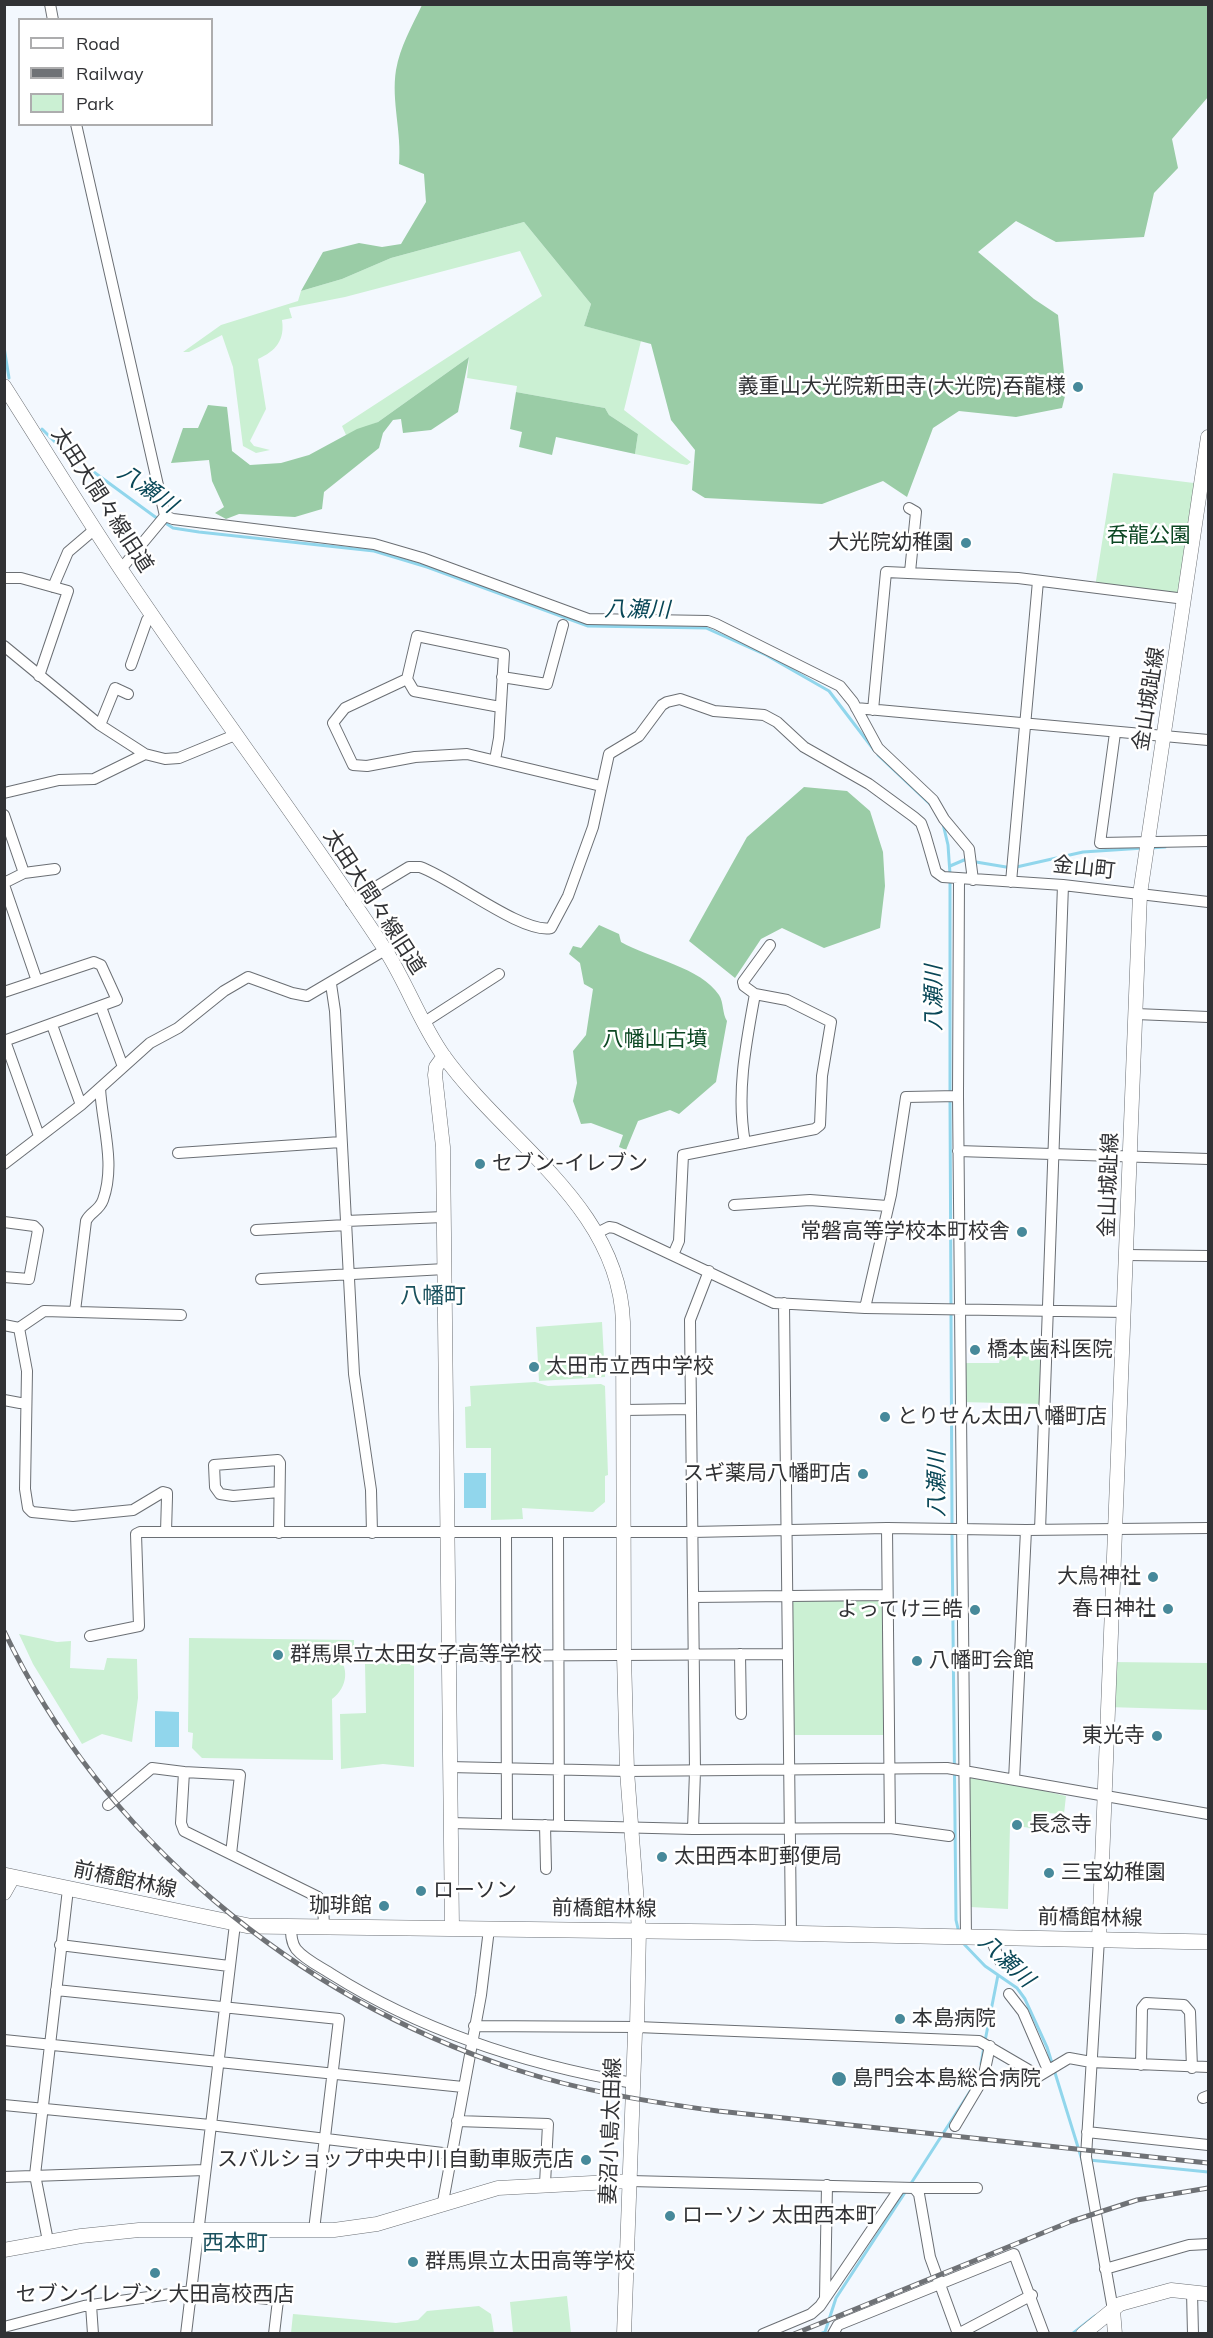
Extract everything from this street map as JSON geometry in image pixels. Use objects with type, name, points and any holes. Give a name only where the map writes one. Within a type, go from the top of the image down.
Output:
[{"type":"main road","name":"前橋館林線","points":[[9,1876],[235,1924],[291,1927],[639,1930],[1209,1942]]},
{"type":"street","points":[[76,126],[162,521]]},
{"type":"street","name":"太田大間々線旧道","points":[[4,386],[121,569],[385,950],[423,1023],[444,1056],[472,1091],[566,1190],[597,1233],[610,1258],[621,1293],[627,1771]]},
{"type":"street","name":"金山城趾線","points":[[1099,1939],[1140,894],[1209,437]]},
{"type":"street","points":[[909,508],[916,512],[910,572]]},
{"type":"street","points":[[121,569],[162,521]]},
{"type":"street","points":[[162,521],[374,544],[423,558],[588,619],[708,621],[840,686],[856,708],[878,748],[933,800],[944,819],[969,849],[973,880]]},
{"type":"street","points":[[52,587],[68,552],[95,529]]},
{"type":"street","points":[[873,710],[886,572],[1038,581],[1185,599]]},
{"type":"street","points":[[4,578],[21,578],[68,591],[39,676]]},
{"type":"street","points":[[1012,871],[1038,581]]},
{"type":"street","points":[[131,665],[147,620],[152,614]]},
{"type":"street","points":[[502,677],[547,684],[563,625]]},
{"type":"street","points":[[495,760],[499,738],[504,654],[417,636],[407,679],[414,691],[500,707]]},
{"type":"street","points":[[4,646],[100,725],[145,754],[165,759],[179,758],[235,735]]},
{"type":"street","points":[[407,679],[368,694],[345,708],[333,723],[353,765],[367,766],[414,757],[467,754],[601,786]]},
{"type":"street","points":[[100,725],[115,688],[128,694]]},
{"type":"street","points":[[351,902],[410,867],[420,867],[515,918],[542,928],[552,928],[568,896],[593,827],[609,753],[639,736],[662,705],[680,699],[714,711],[764,715],[777,722],[804,747],[869,784],[921,823],[936,872],[953,878],[952,1096],[958,1151],[962,1530],[964,1769],[962,1937]]},
{"type":"street","points":[[856,708],[1209,740]]},
{"type":"street","points":[[1115,733],[1100,843],[1209,841]]},
{"type":"street","points":[[4,793],[59,780],[94,779],[145,754]]},
{"type":"street","points":[[4,814],[24,873]]},
{"type":"street","points":[[37,981],[4,884],[24,873],[55,869]]},
{"type":"street","name":"金山町","points":[[953,878],[973,880],[1012,871],[1063,885],[1209,902]]},
{"type":"street","points":[[1040,1530],[1063,885]]},
{"type":"street","points":[[673,1255],[679,1241],[683,1155],[815,1129],[820,1125],[822,1076],[831,1022],[787,1000],[755,994],[744,986],[743,981],[770,945]]},
{"type":"street","points":[[4,1164],[81,1105],[150,1043],[178,1028],[224,991],[243,979],[258,980],[303,996],[331,984],[385,950]]},
{"type":"street","points":[[4,992],[94,962],[99,963],[117,1000],[5,1041],[39,1136]]},
{"type":"street","points":[[423,1023],[499,974]]},
{"type":"street","points":[[331,984],[335,1011],[354,1374],[371,1490],[372,1533]]},
{"type":"street","points":[[745,1143],[740,1116],[743,1071],[755,994]]},
{"type":"street","points":[[101,1007],[123,1067]]},
{"type":"street","points":[[1136,1014],[1209,1017]]},
{"type":"street","points":[[52,1025],[81,1105]]},
{"type":"street","points":[[444,1056],[436,1067],[435,1075],[442,1116],[452,1928]]},
{"type":"street","points":[[75,1311],[86,1221],[89,1214],[100,1207],[104,1197],[108,1145],[100,1088]]},
{"type":"street","points":[[865,1308],[887,1206],[906,1097],[952,1096]]},
{"type":"street","points":[[178,1153],[341,1142]]},
{"type":"street","points":[[958,1151],[1209,1159]]},
{"type":"street","points":[[734,1205],[810,1200],[887,1206]]},
{"type":"street","points":[[256,1230],[444,1217]]},
{"type":"street","points":[[4,1222],[34,1226],[38,1230],[29,1279],[4,1277]]},
{"type":"street","points":[[597,1233],[609,1227],[615,1227],[774,1303],[865,1308],[1125,1312]]},
{"type":"street","points":[[1127,1255],[1209,1256]]},
{"type":"street","points":[[261,1280],[444,1269]]},
{"type":"street","points":[[693,1829],[695,1771],[690,1320],[709,1271]]},
{"type":"street","points":[[784,1304],[791,1933]]},
{"type":"street","points":[[4,1325],[19,1328],[44,1311],[181,1315]]},
{"type":"street","points":[[19,1328],[27,1371],[24,1489],[28,1508],[32,1512],[52,1516],[127,1511],[138,1507],[163,1491],[167,1497],[166,1532]]},
{"type":"street","points":[[4,1400],[20,1402]]},
{"type":"street","points":[[624,1410],[691,1409]]},
{"type":"street","points":[[279,1492],[233,1496],[220,1494],[215,1486],[214,1465],[274,1458],[280,1463],[279,1533]]},
{"type":"street","points":[[887,1528],[890,1828]]},
{"type":"street","points":[[90,1636],[139,1626],[136,1534],[166,1532],[625,1533],[887,1528],[1040,1530],[1209,1528]]},
{"type":"street","points":[[1014,1779],[1026,1530]]},
{"type":"street","points":[[558,1532],[560,1825]]},
{"type":"street","points":[[506,1533],[507,1824]]},
{"type":"street","points":[[693,1597],[888,1595]]},
{"type":"street","points":[[741,1654],[741,1714]]},
{"type":"street","points":[[449,1656],[787,1654]]},
{"type":"street","points":[[449,1767],[627,1771],[889,1767],[964,1769],[1103,1797],[1209,1814]]},
{"type":"street","points":[[108,1805],[152,1768],[240,1775],[231,1854]]},
{"type":"street","name":"妻沼小島太田線","points":[[624,2334],[639,1930],[627,1771]]},
{"type":"street","points":[[184,1772],[181,1827],[318,1897],[323,1903],[324,1927]]},
{"type":"street","points":[[450,1822],[693,1829],[890,1828],[949,1836]]},
{"type":"street","points":[[545,1825],[546,1869]]},
{"type":"street","points":[[4,1893],[9,1876]]},
{"type":"street","points":[[48,2241],[35,2175],[68,1889]]},
{"type":"street","points":[[186,2334],[235,1924]]},
{"type":"street","points":[[291,1927],[294,1945],[314,1962],[372,1997],[471,2042],[540,2062],[633,2082]]},
{"type":"street","points":[[443,2202],[489,1929]]},
{"type":"street","points":[[990,1937],[1000,1961]]},
{"type":"street","points":[[1099,1939],[1086,2157],[1113,2310],[1115,2334]]},
{"type":"street","points":[[60,1945],[229,1966]]},
{"type":"street","points":[[56,1990],[339,2019],[314,2230]]},
{"type":"street","points":[[1009,1994],[1023,2012],[1048,2070]]},
{"type":"street","points":[[1142,2065],[1142,2008],[1146,2002],[1184,2005],[1190,2012],[1192,2068]]},
{"type":"street","points":[[474,2026],[637,2027],[986,2044],[1039,2076],[1073,2059],[1192,2068],[1209,2067]]},
{"type":"street","points":[[4,2040],[463,2087]]},
{"type":"street","points":[[955,2126],[983,2079],[986,2044]]},
{"type":"street","points":[[4,2105],[210,2125],[451,2154]]},
{"type":"street","points":[[457,2121],[548,2124],[545,2184]]},
{"type":"street","points":[[1087,2132],[1209,2145]]},
{"type":"street","points":[[4,2177],[206,2170]]},
{"type":"street","points":[[4,2250],[48,2241],[139,2230],[314,2230],[377,2224],[443,2202],[498,2188],[545,2184],[630,2181],[977,2188]]},
{"type":"street","points":[[825,2298],[827,2185]]},
{"type":"street","points":[[763,2334],[812,2314],[901,2188]]},
{"type":"street","points":[[914,2188],[919,2194],[930,2257],[938,2285],[958,2334],[1032,2295]]},
{"type":"street","points":[[1105,2269],[1189,2245],[1209,2244]]},
{"type":"street","points":[[833,2334],[838,2325],[1014,2254],[1032,2295],[1044,2334]]},
{"type":"street","points":[[1083,2334],[1120,2304],[1171,2290],[1209,2294]]},
{"type":"street","points":[[4,2327],[91,2305],[192,2291],[278,2300],[274,2334]]},
{"type":"street","points":[[1192,2292],[1193,2334]]},
{"type":"street","points":[[91,2305],[93,2334]]},
{"type":"green space","points":[[422,5],[1208,5],[1208,97],[1172,139],[1178,168],[1154,193],[1144,237],[1056,242],[1016,221],[978,252],[1034,299],[1058,315],[1066,392],[1062,408],[1016,417],[959,411],[933,428],[907,497],[883,481],[822,504],[705,498],[692,490],[695,450],[671,420],[651,344],[584,326],[591,304],[524,222],[391,258],[342,279],[301,291],[323,252],[359,243],[382,247],[401,244],[426,202],[424,174],[399,164],[395,93],[396,70],[400,53]]},
{"type":"green space","points":[[524,222],[591,304],[584,326],[641,341],[624,410],[691,462],[687,465],[635,454],[638,434],[609,415],[605,408],[516,392],[517,386],[467,378],[469,357],[378,422],[346,435],[342,426],[542,296],[520,251],[345,297],[289,308],[292,318],[282,320],[282,333],[278,344],[258,359],[266,409],[250,441],[254,446],[270,450],[256,453],[243,446],[233,367],[222,335],[189,352],[183,352],[221,325],[298,301],[301,291],[342,279],[391,258]]},
{"type":"green space","points":[[469,357],[458,412],[431,430],[403,433],[401,419],[393,420],[383,433],[379,448],[324,492],[322,509],[295,517],[239,514],[226,519],[215,513],[224,507],[212,481],[209,460],[171,463],[183,428],[198,428],[208,405],[227,407],[232,451],[250,465],[281,463],[309,455],[357,429],[378,422]]},
{"type":"green space","points":[[516,392],[605,408],[609,415],[638,434],[635,454],[556,437],[552,455],[519,447],[522,432],[510,429]]},
{"type":"green space","name":"呑龍公園","points":[[1113,473],[1202,484],[1185,599],[1095,587]]},
{"type":"green space","points":[[804,787],[847,791],[870,811],[883,852],[885,886],[880,928],[824,948],[782,928],[761,939],[735,978],[689,941],[747,837]]},
{"type":"green space","name":"八幡山古墳","points":[[599,925],[619,934],[621,942],[674,964],[711,986],[722,1001],[727,1021],[716,1082],[679,1114],[670,1110],[638,1121],[626,1150],[619,1147],[623,1135],[591,1123],[581,1124],[573,1101],[577,1083],[573,1051],[586,1035],[593,989],[584,984],[580,963],[569,954],[573,946],[581,948]]},
{"type":"green space","points":[[602,1322],[605,1377],[539,1381],[536,1327]]},
{"type":"green space","points":[[1002,1349],[1046,1351],[1044,1404],[960,1402],[960,1363],[999,1363]]},
{"type":"green space","points":[[535,1382],[548,1386],[601,1384],[605,1386],[608,1475],[605,1476],[605,1502],[593,1512],[522,1508],[523,1519],[491,1520],[491,1448],[466,1448],[465,1407],[471,1406],[470,1386]]},
{"type":"green space","points":[[887,1595],[889,1735],[788,1735],[786,1596]]},
{"type":"green space","points":[[19,1634],[57,1642],[71,1641],[70,1668],[104,1670],[107,1658],[137,1659],[138,1698],[132,1742],[102,1734],[82,1744],[33,1664]]},
{"type":"green space","points":[[189,1638],[354,1640],[354,1651],[335,1652],[343,1664],[345,1677],[341,1689],[332,1699],[333,1760],[202,1758],[192,1748],[193,1733],[188,1732]]},
{"type":"green space","points":[[1110,1662],[1208,1663],[1208,1710],[1107,1707]]},
{"type":"green space","points":[[414,1663],[414,1767],[383,1764],[341,1769],[340,1714],[366,1713],[365,1664]]},
{"type":"green space","name":"長念寺","points":[[968,1773],[1066,1796],[1064,1814],[1046,1813],[1044,1830],[1010,1825],[1008,1909],[970,1907]]},
{"type":"green space","points":[[567,2296],[571,2333],[513,2333],[510,2302]]},
{"type":"green space","points":[[479,2306],[491,2314],[494,2333],[291,2333],[293,2314],[396,2323],[418,2320],[427,2311]]},
{"type":"water","points":[[464,1473],[486,1473],[486,1508],[464,1508]]},
{"type":"water","points":[[155,1711],[179,1712],[179,1747],[155,1747]]},
{"type":"waterway","name":"八瀬川","points":[[4,347],[9,378]]},
{"type":"waterway","name":"八瀬川","points":[[42,429],[61,448],[158,519]]},
{"type":"waterway","name":"八瀬川","points":[[164,522],[173,528],[199,532],[374,551],[427,567],[588,626],[706,628],[766,655],[829,691],[874,750]]},
{"type":"waterway","name":"八瀬川","points":[[878,755],[932,806]]},
{"type":"waterway","name":"八瀬川","points":[[943,824],[948,845],[950,874]]},
{"type":"waterway","points":[[1150,848],[1165,847]]},
{"type":"waterway","points":[[950,866],[964,860],[1012,868],[1083,852],[1144,848]]},
{"type":"waterway","name":"八瀬川","points":[[950,881],[950,1093]]},
{"type":"waterway","name":"八瀬川","points":[[950,1100],[951,1306]]},
{"type":"waterway","name":"八瀬川","points":[[951,1313],[952,1525]]},
{"type":"waterway","name":"八瀬川","points":[[952,1532],[956,1920],[959,1933]]},
{"type":"waterway","name":"八瀬川","points":[[962,1942],[985,1966],[1017,1988],[1025,1999],[1047,2047],[1082,2160]]},
{"type":"waterway","points":[[985,2041],[998,1975]]},
{"type":"waterway","points":[[981,2064],[984,2047]]},
{"type":"waterway","points":[[910,2185],[971,2090]]},
{"type":"waterway","name":"八瀬川","points":[[1089,2160],[1208,2172]]},
{"type":"waterway","points":[[820,2334],[825,2332],[836,2298],[906,2191]]},
{"type":"waterway","points":[[1072,2334],[1095,2316]]},
{"type":"railway","points":[[4,1631],[46,1707],[95,1777],[152,1842],[215,1901],[283,1954],[356,1999],[434,2038],[539,2077],[590,2090],[666,2104],[1208,2163]]},
{"type":"railway","points":[[794,2334],[1072,2221],[1137,2200],[1208,2188]]},
{"type":"place","name":"義重山大光院新田寺(大光院)吞龍様","points":[[1078,387]]},
{"type":"place","name":"大光院幼稚園","points":[[966,543]]},
{"type":"place","name":"セブン-イレブン","points":[[480,1164]]},
{"type":"place","name":"常磐高等学校本町校舎","points":[[1022,1232]]},
{"type":"place","name":"橋本歯科医院","points":[[975,1350]]},
{"type":"place","name":"太田市立西中学校","points":[[534,1367]]},
{"type":"place","name":"とりせん太田八幡町店","points":[[885,1417]]},
{"type":"place","name":"スギ薬局八幡町店","points":[[863,1474]]},
{"type":"place","name":"大鳥神社","points":[[1153,1577]]},
{"type":"place","name":"春日神社","points":[[1168,1609]]},
{"type":"place","name":"よってけ三皓","points":[[975,1610]]},
{"type":"place","name":"群馬県立太田女子高等学校","points":[[278,1655]]},
{"type":"place","name":"八幡町会館","points":[[917,1661]]},
{"type":"place","name":"東光寺","points":[[1157,1736]]},
{"type":"place","name":"長念寺","points":[[1017,1825]]},
{"type":"place","name":"太田西本町郵便局","points":[[662,1857]]},
{"type":"place","name":"三宝幼稚園","points":[[1049,1873]]},
{"type":"place","name":"ローソン","points":[[421,1891]]},
{"type":"place","name":"珈琲館","points":[[384,1906]]},
{"type":"place","name":"本島病院","points":[[900,2019]]},
{"type":"place","name":"島門会本島総合病院","points":[[839,2079]]},
{"type":"place","name":"スバルショップ中央中川自動車販売店","points":[[586,2160]]},
{"type":"place","name":"ローソン 太田西本町","points":[[670,2216]]},
{"type":"place","name":"群馬県立太田高等学校","points":[[413,2262]]},
{"type":"place","name":"セブンイレブン 大田高校西店","points":[[155,2273]]},
{"type":"district","name":"八幡町","points":[[433,1296]]},
{"type":"district","name":"西本町","points":[[235,2243]]}]
